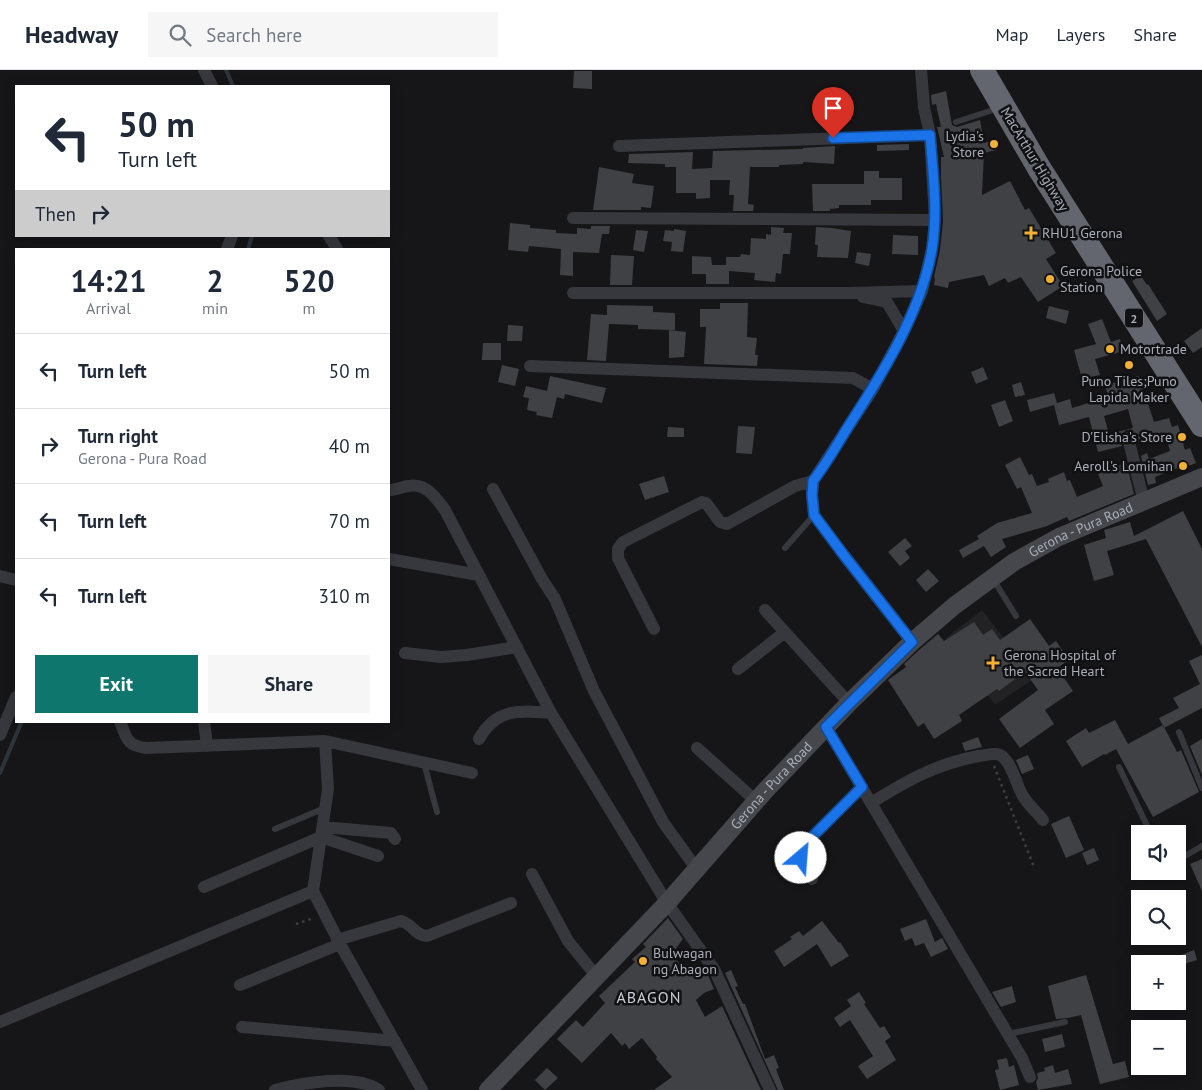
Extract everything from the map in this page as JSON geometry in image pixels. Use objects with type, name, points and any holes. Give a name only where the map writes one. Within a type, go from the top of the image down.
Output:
[{"type":"highway","name":"MacArthur Highway","points":[[982,70],[1038,168],[1202,425]]},
{"type":"main road","name":"Gerona - Pura Road","points":[[488,1090],[667,903],[756,801],[826,727],[912,642],[1014,562],[1059,537],[1202,477]]},
{"type":"street","points":[[204,70],[212,85]]},
{"type":"street","points":[[912,642],[814,515],[812,495],[813,481],[873,389],[922,291],[932,249],[935,220],[930,135],[924,107],[921,70]]},
{"type":"street","points":[[619,146],[930,135]]},
{"type":"street","points":[[573,218],[935,220]]},
{"type":"street","points":[[573,293],[850,293],[922,291]]},
{"type":"street","points":[[850,293],[887,302],[904,330]]},
{"type":"street","points":[[530,366],[853,378],[873,389]]},
{"type":"street","points":[[1128,438],[1144,502]]},
{"type":"street","points":[[654,629],[618,558],[618,549],[623,542],[702,502],[706,503],[720,522],[727,524],[795,486],[813,481]]},
{"type":"street","points":[[390,490],[408,486],[427,488],[445,510],[551,713],[667,903],[714,968],[770,1090]]},
{"type":"street","points":[[493,489],[542,579],[555,599],[594,691],[663,822],[696,868]]},
{"type":"street","points":[[390,558],[479,575]]},
{"type":"street","points":[[0,576],[15,580]]},
{"type":"street","points":[[765,610],[849,703]]},
{"type":"street","points":[[738,669],[785,632]]},
{"type":"street","points":[[404,653],[441,657],[517,647]]},
{"type":"street","points":[[0,735],[15,699]]},
{"type":"street","points":[[479,739],[486,726],[497,718],[512,712],[525,710],[551,713]]},
{"type":"street","points":[[121,723],[126,739],[134,746],[146,748],[325,741],[472,773]]},
{"type":"street","points":[[204,723],[207,746]]},
{"type":"street","points":[[826,727],[1008,1034],[1030,1076]]},
{"type":"street","points":[[325,741],[328,789],[313,891],[339,942],[422,1090]]},
{"type":"street","points":[[697,748],[756,801]]},
{"type":"street","points":[[871,803],[903,783],[932,769],[958,760],[995,753],[1004,757],[1023,797],[1043,820]]},
{"type":"street","points":[[812,879],[801,858],[802,847],[862,787]]},
{"type":"street","points":[[322,832],[378,856]]},
{"type":"street","points":[[204,887],[322,832],[391,833],[395,839]]},
{"type":"street","points":[[532,874],[565,935],[579,956],[597,977]]},
{"type":"street","points":[[0,1022],[313,891]]},
{"type":"street","points":[[240,985],[339,942],[401,921],[407,923],[419,935],[427,936],[511,904]]},
{"type":"street","points":[[242,1027],[395,1041]]},
{"type":"street","points":[[275,1090],[302,1083],[324,1081],[353,1082],[373,1086],[379,1090]]},
{"type":"lane","points":[[956,122],[1002,107]]},
{"type":"lane","points":[[785,548],[814,515]]},
{"type":"lane","points":[[992,578],[1016,616]]},
{"type":"lane","points":[[1180,732],[1202,788]]},
{"type":"lane","points":[[424,763],[437,812]]},
{"type":"lane","points":[[1119,768],[1147,825]]},
{"type":"lane","points":[[275,829],[326,808]]},
{"type":"lane","points":[[1186,855],[1202,846]]},
{"type":"lane","points":[[1008,1034],[1065,1022]]},
{"type":"path","points":[[990,754],[1034,867]]},
{"type":"path","points":[[296,924],[325,915]]},
{"type":"shaded area","name":"Gerona Hospital of the Sacred Heart","points":[[982,610],[1010,646],[1032,680],[995,705],[946,638]]},
{"type":"building","points":[[574,71],[592,71],[592,89],[573,88]]},
{"type":"building","points":[[946,91],[952,125],[957,127],[980,120],[984,143],[994,140],[996,150],[984,153],[982,195],[1010,181],[1025,210],[1029,208],[1056,253],[1046,259],[1063,286],[1038,302],[1021,277],[1008,283],[1005,278],[989,286],[984,275],[949,282],[948,288],[934,285],[943,221],[941,157],[944,157],[937,127],[941,127],[936,104],[932,105],[931,95]]},
{"type":"building","points":[[909,144],[909,150],[877,151],[877,145]]},
{"type":"building","points":[[835,146],[834,164],[803,162],[803,164],[779,165],[779,167],[750,167],[748,204],[754,205],[753,211],[733,211],[734,195],[729,195],[730,180],[710,180],[710,198],[696,199],[696,193],[676,193],[676,167],[665,167],[665,164],[628,163],[629,154],[693,152],[692,169],[712,168],[713,151],[803,149]]},
{"type":"building","points":[[599,167],[634,174],[632,183],[654,186],[651,208],[641,207],[641,210],[593,210]]},
{"type":"building","points":[[864,171],[879,171],[879,178],[902,178],[902,200],[871,200],[871,205],[839,205],[839,208],[830,209],[830,211],[813,211],[812,184],[864,184]]},
{"type":"building","points":[[510,223],[530,225],[530,228],[556,230],[556,233],[577,234],[577,228],[591,229],[591,226],[610,226],[609,234],[602,234],[599,253],[573,252],[573,276],[560,275],[561,249],[529,246],[528,252],[508,250]]},
{"type":"building","points":[[771,227],[784,228],[783,233],[792,233],[790,254],[783,254],[781,274],[776,273],[775,282],[754,280],[755,273],[729,271],[729,284],[706,284],[706,274],[692,274],[692,256],[711,257],[712,265],[726,265],[726,257],[740,257],[741,254],[750,255],[751,238],[766,239],[766,234],[771,235]]},
{"type":"building","points":[[816,227],[851,231],[848,258],[817,257],[818,245],[815,245]]},
{"type":"building","points":[[674,229],[686,231],[683,252],[671,251],[672,242],[663,241],[665,230],[674,231]]},
{"type":"building","points":[[636,230],[648,231],[644,252],[633,250]]},
{"type":"building","points":[[893,235],[918,236],[918,255],[892,254]]},
{"type":"building","points":[[857,252],[871,254],[869,266],[855,263]]},
{"type":"building","points":[[611,255],[634,256],[632,285],[610,285]]},
{"type":"building","points":[[1141,276],[1167,314],[1157,321],[1132,281]]},
{"type":"building","points":[[720,303],[748,303],[747,337],[757,338],[755,355],[758,355],[757,366],[704,364],[706,327],[700,327],[700,309],[720,309]]},
{"type":"building","points":[[607,305],[653,306],[653,312],[675,313],[675,330],[638,329],[638,325],[609,324],[606,361],[587,360],[591,314],[607,315]]},
{"type":"building","points":[[1049,306],[1069,311],[1066,324],[1046,318]]},
{"type":"building","points":[[1102,319],[1111,342],[1120,339],[1124,351],[1095,359],[1100,375],[1082,379],[1074,350],[1096,344],[1088,324]]},
{"type":"building","points":[[508,325],[523,326],[522,341],[507,341]]},
{"type":"building","points":[[1202,328],[1202,347],[1193,353],[1184,341]]},
{"type":"building","points":[[669,330],[686,332],[684,357],[669,358]]},
{"type":"building","points":[[483,343],[501,343],[501,360],[482,360]]},
{"type":"building","points":[[502,365],[519,369],[515,386],[498,382]]},
{"type":"building","points":[[983,367],[988,379],[976,384],[971,372]]},
{"type":"building","points":[[550,376],[606,388],[602,403],[565,394],[564,399],[557,397],[552,418],[536,415],[537,412],[527,410],[529,398],[523,397],[526,386],[547,391]]},
{"type":"building","points":[[1139,376],[1154,422],[1169,418],[1172,427],[1178,425],[1185,450],[1190,448],[1196,463],[1155,477],[1156,483],[1148,485],[1141,456],[1147,453],[1149,459],[1170,451],[1168,444],[1171,443],[1167,433],[1137,442],[1133,432],[1126,430],[1120,436],[1122,446],[1098,452],[1089,417],[1059,425],[1054,405],[1030,412],[1027,400],[1054,393],[1057,403],[1070,399],[1072,408],[1108,397],[1105,385]],"holes":[[[1128,409],[1133,428],[1109,434],[1104,416]]]},
{"type":"building","points":[[1021,382],[1025,395],[1015,397],[1012,385]]},
{"type":"building","points":[[1005,400],[1013,421],[999,427],[991,405]]},
{"type":"building","points":[[738,426],[755,427],[752,454],[736,453]]},
{"type":"building","points":[[668,427],[684,428],[684,437],[667,437]]},
{"type":"building","points":[[1020,457],[1029,475],[1032,474],[1037,486],[1049,482],[1048,479],[1064,472],[1067,481],[1070,480],[1077,497],[1103,486],[1098,474],[1126,462],[1134,494],[1069,521],[1067,517],[1047,526],[1002,539],[1006,547],[991,557],[984,546],[963,558],[959,550],[979,539],[977,536],[997,523],[1032,513],[1021,487],[1017,489],[1005,465]]},
{"type":"building","points":[[664,476],[669,492],[645,500],[639,484]]},
{"type":"building","points":[[1183,511],[1202,549],[1202,647],[1146,539],[1107,551],[1114,575],[1094,581],[1084,545],[1106,538],[1104,530],[1130,522],[1134,536]]},
{"type":"building","points":[[905,538],[912,546],[905,551],[910,558],[900,566],[888,552]]},
{"type":"building","points":[[928,569],[939,581],[926,592],[916,580]]},
{"type":"building","points":[[1030,619],[1049,646],[1056,641],[1069,660],[1057,668],[1073,691],[1045,710],[1054,724],[1020,748],[999,719],[1038,690],[1025,672],[999,691],[997,689],[959,715],[962,721],[934,739],[924,723],[918,727],[888,680],[906,667],[904,664],[938,634],[944,641],[974,622],[983,635],[992,629],[1000,640]]},
{"type":"building","points":[[1202,655],[1202,708],[1164,728],[1159,718],[1179,708],[1173,698],[1200,684],[1189,661]]},
{"type":"building","points":[[1115,720],[1128,744],[1163,725],[1177,752],[1181,750],[1199,792],[1153,817],[1116,749],[1082,767],[1066,741],[1086,728],[1089,733]]},
{"type":"building","points":[[978,737],[982,747],[965,751],[962,743]]},
{"type":"building","points":[[1202,739],[1202,775],[1190,746]]},
{"type":"building","points":[[1028,755],[1034,769],[1022,774],[1016,760]]},
{"type":"building","points":[[1069,816],[1084,850],[1066,858],[1051,824]]},
{"type":"building","points":[[1094,848],[1099,860],[1087,865],[1082,853]]},
{"type":"building","points":[[1202,859],[1202,891],[1190,864]]},
{"type":"building","points":[[668,918],[683,939],[671,955],[688,971],[695,965],[700,970],[704,969],[707,973],[714,989],[704,993],[696,1000],[705,1017],[722,1006],[761,1090],[654,1090],[672,1077],[656,1059],[657,1057],[642,1038],[629,1049],[625,1043],[622,1046],[611,1033],[582,1063],[557,1039],[576,1020],[583,1027],[605,1003],[599,996],[635,962],[632,959],[646,947],[643,944]]},
{"type":"building","points":[[926,919],[935,942],[942,938],[948,949],[931,957],[924,943],[915,946],[912,938],[905,941],[900,929]]},
{"type":"building","points":[[822,921],[849,956],[831,967],[817,944],[784,967],[774,951],[792,939],[790,937],[799,931],[803,936]]},
{"type":"building","points":[[1194,950],[1197,960],[1186,963],[1186,955],[1181,955]]},
{"type":"building","points":[[731,970],[738,986],[735,987],[743,1004],[745,1004],[765,1059],[774,1055],[779,1068],[776,1069],[784,1090],[778,1090],[725,973]]},
{"type":"building","points":[[1086,975],[1113,1064],[1125,1061],[1129,1077],[1100,1084],[1081,1015],[1056,1019],[1048,986]]},
{"type":"building","points":[[1012,986],[1016,1002],[1001,1007],[992,992]]},
{"type":"building","points":[[859,992],[866,1003],[864,1004],[880,1028],[884,1026],[891,1037],[885,1041],[896,1060],[867,1079],[858,1066],[873,1056],[850,1020],[840,1027],[834,1018],[851,1006],[847,1000]]},
{"type":"building","points":[[1062,1034],[1065,1047],[1045,1052],[1042,1039]]},
{"type":"building","points":[[1007,1058],[1009,1067],[1014,1065],[1019,1085],[1000,1090],[995,1070],[999,1069],[997,1060]]},
{"type":"building","points":[[1053,1065],[1055,1073],[1068,1069],[1072,1084],[1038,1090],[1036,1082],[1038,1078],[1037,1073],[1045,1071],[1044,1068]]},
{"type":"building","points":[[547,1068],[558,1078],[545,1090],[535,1080]]},
{"type":"waterway","points":[[226,70],[233,85]]},
{"type":"waterway","points":[[248,248],[252,237]]},
{"type":"waterway","points":[[0,773],[21,723]]},
{"type":"place","name":"Lydia's Store","points":[[994,144]]},
{"type":"place","name":"RHU1 Gerona","points":[[1031,233]]},
{"type":"place","name":"Gerona Police Station","points":[[1050,279]]},
{"type":"place","name":"Motortrade","points":[[1110,349]]},
{"type":"place","name":"Puno Tiles;Puno Lapida Maker","points":[[1129,365]]},
{"type":"place","name":"D'Elisha's Store","points":[[1182,437]]},
{"type":"place","name":"Aeroll's Lomihan","points":[[1183,466]]},
{"type":"place","name":"Gerona Hospital of the Sacred Heart","points":[[993,663]]},
{"type":"place","name":"Bulwagan ng Abagon","points":[[643,961]]},
{"type":"district","name":"ABAGON","points":[[649,997]]},
{"type":"route","points":[[801,858],[802,847],[862,787],[826,727],[912,642],[814,515],[813,481],[873,389],[904,330],[922,291],[932,249],[935,220],[930,135],[833,138]]}]
